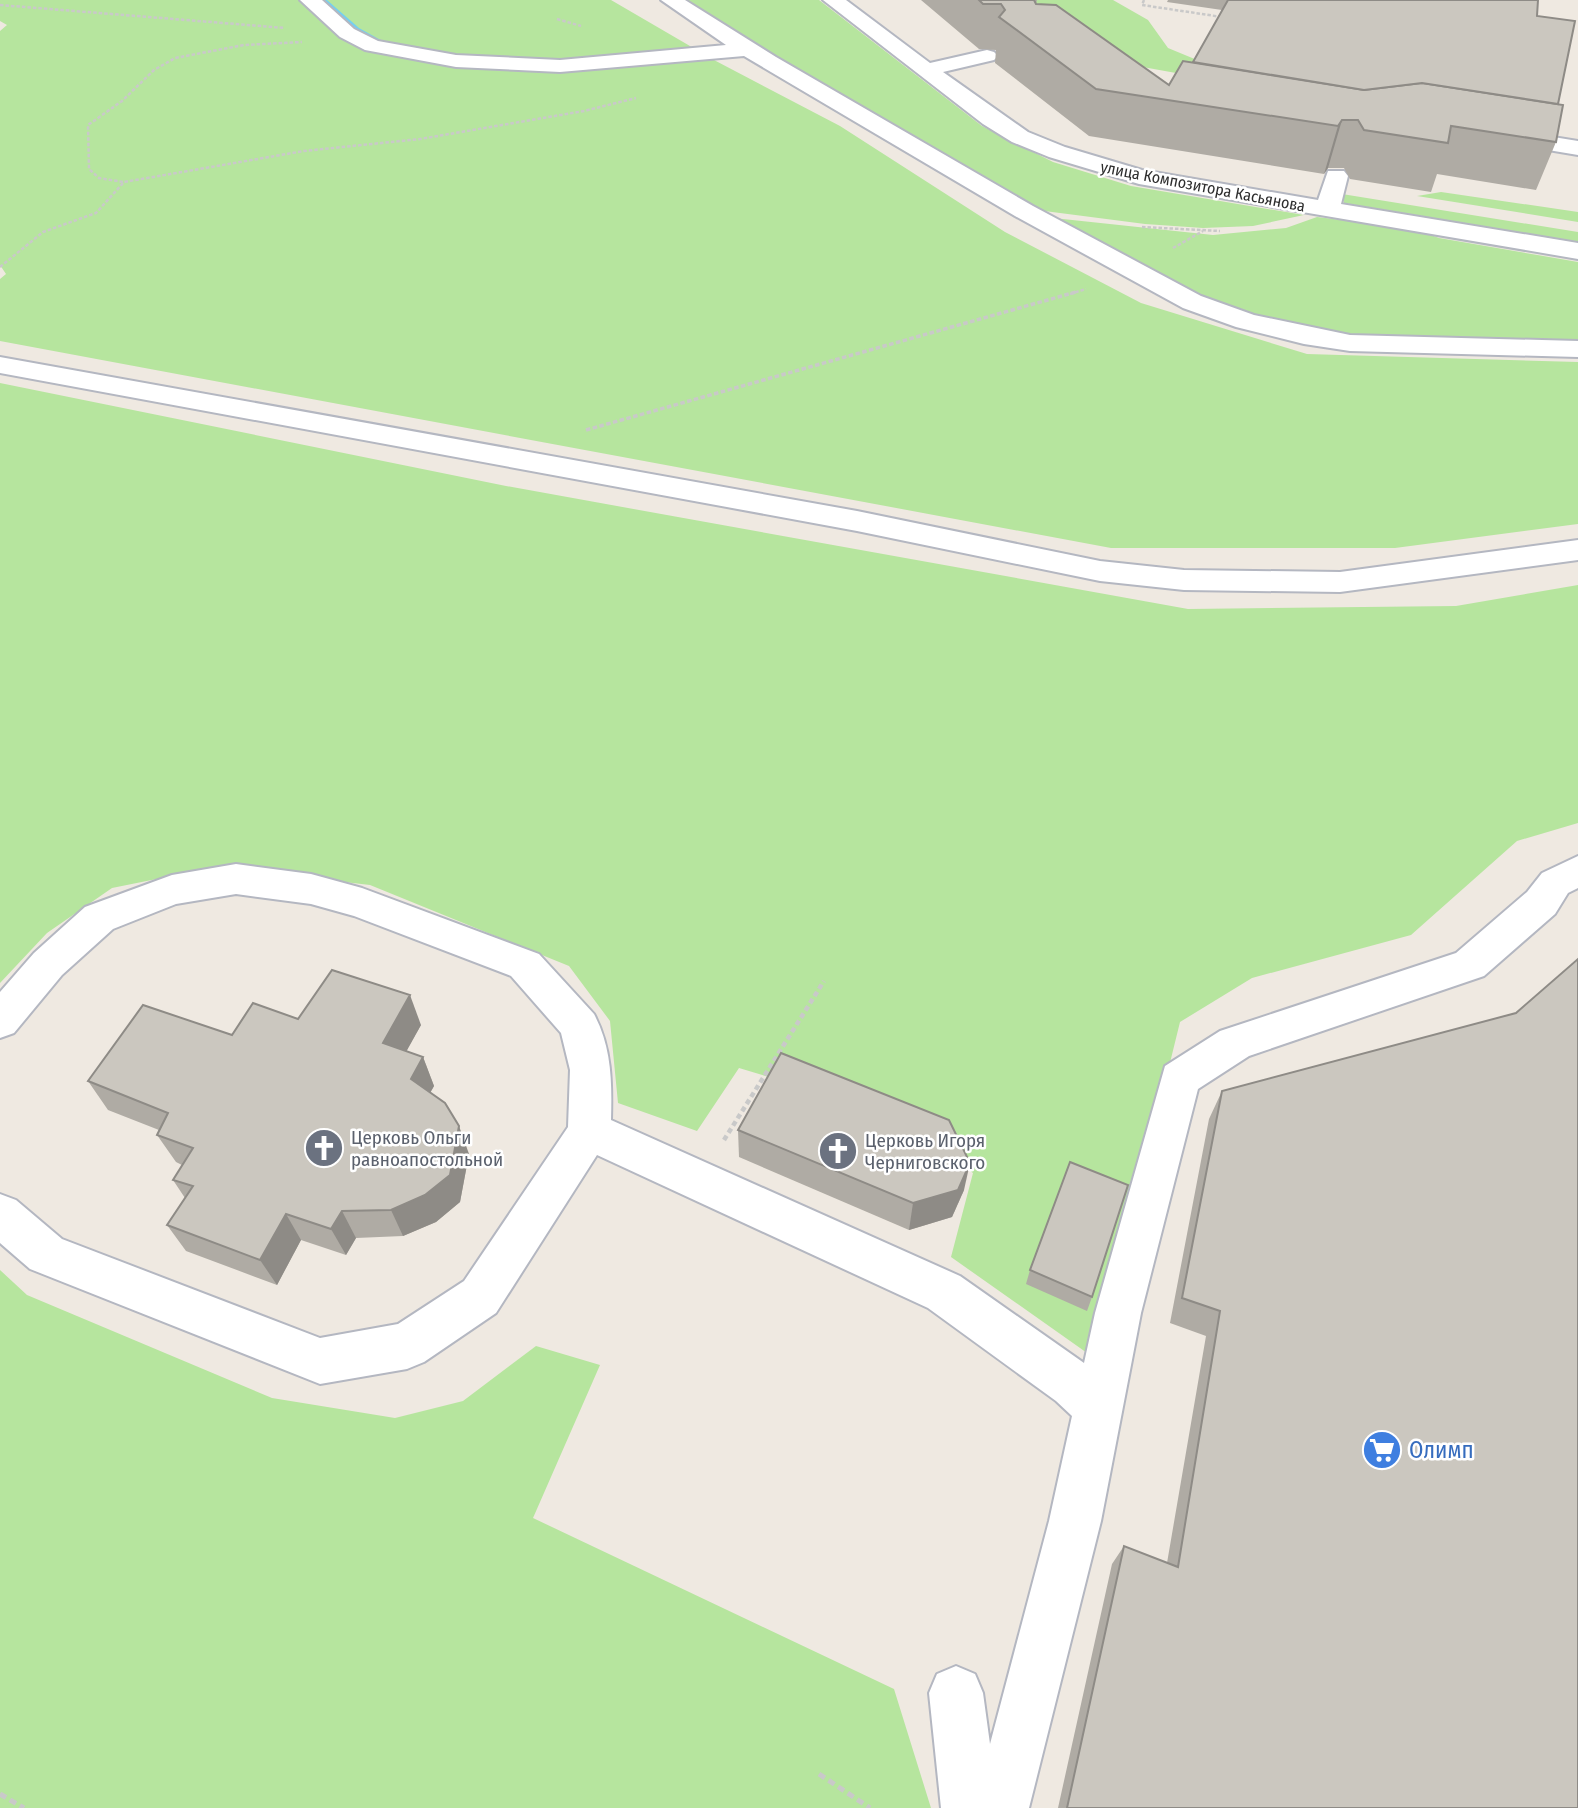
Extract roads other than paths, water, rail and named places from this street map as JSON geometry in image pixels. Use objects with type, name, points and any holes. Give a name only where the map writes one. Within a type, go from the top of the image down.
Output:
[{"type":"street","points":[[310,0],[347,33],[372,46],[418,57],[501,65],[607,63],[747,50]]},
{"type":"street","points":[[671,0],[747,50],[1142,276],[1224,313],[1304,336],[1350,343],[1578,349]]},
{"type":"street","name":"улица Композитора Касьянова","points":[[833,0],[991,119],[1020,136],[1057,152],[1139,177],[1578,251]]},
{"type":"street","points":[[925,70],[987,56]]},
{"type":"street","points":[[1486,133],[1578,148]]},
{"type":"street","points":[[1326,209],[1336,176]]},
{"type":"street","points":[[0,365],[857,521],[1100,570],[1184,580],[1340,582],[1578,550]]},
{"type":"street","points":[[1001,1808],[1075,1521],[1118,1313],[1180,1079],[1235,1043],[1471,965],[1541,904],[1555,883],[1578,871]]},
{"type":"street","points":[[0,1021],[48,964],[99,918],[172,890],[236,879],[311,889],[424,926],[525,965],[580,1026],[591,1070],[589,1131],[480,1297],[407,1346],[320,1361],[46,1255],[0,1215]]},
{"type":"street","points":[[589,1131],[944,1292],[1073,1384],[1098,1407]]},
{"type":"street","points":[[956,1693],[969,1808]]},
{"type":"waterway","points":[[322,0],[356,30],[381,43]]},
{"type":"place","name":"Церковь Ольги равноапостольной","points":[[324,1148]]},
{"type":"place","name":"Церковь Игоря Черниговского","points":[[838,1151]]},
{"type":"place","name":"Олимп","points":[[1382,1450]]}]
